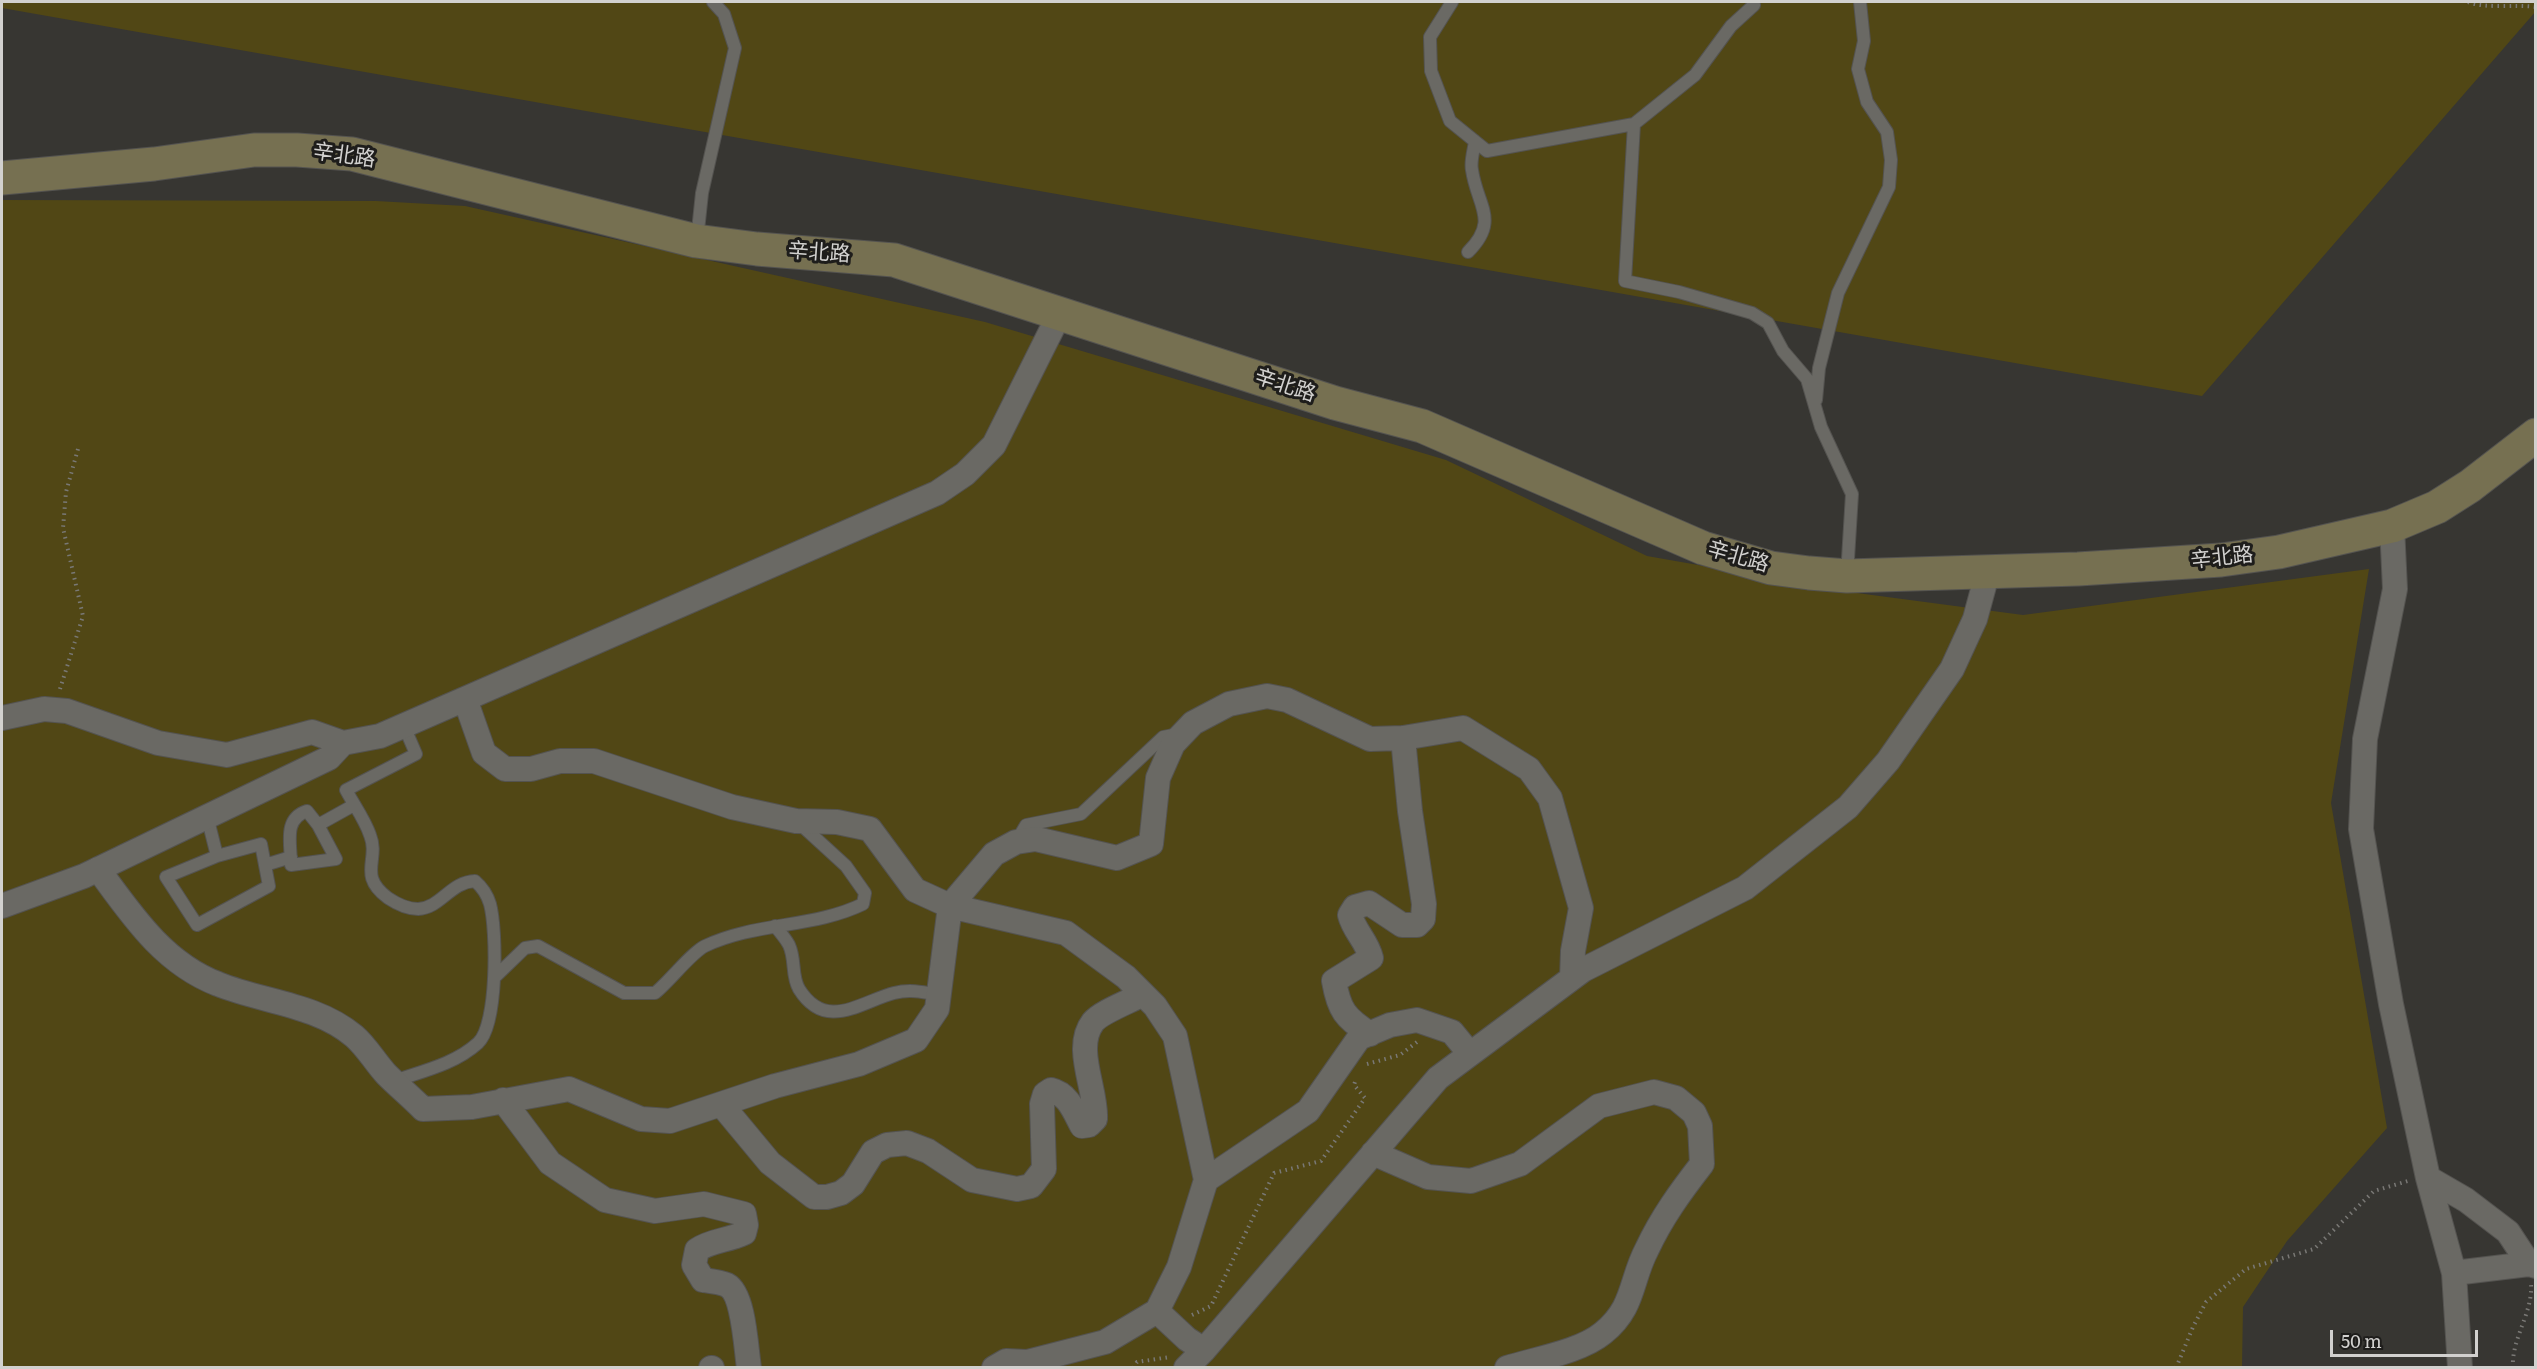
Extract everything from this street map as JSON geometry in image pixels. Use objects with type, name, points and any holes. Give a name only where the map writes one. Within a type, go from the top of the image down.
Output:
[{"type":"main road","name":"辛北路","points":[[2,178],[144,165],[254,150],[352,154],[696,241],[757,249],[894,260],[1335,403],[1422,426],[1703,548],[1771,568],[1847,576],[2078,569],[2221,560],[2334,541],[2392,526],[2437,507],[2470,486],[2535,435]]},
{"type":"street","points":[[2,718],[44,709],[67,711],[158,743],[227,754],[312,732],[343,743],[380,736],[937,493],[965,474],[994,445],[1060,313]]},
{"type":"street","points":[[2392,526],[2395,589],[2365,739],[2361,829],[2391,1004],[2428,1178],[2454,1274],[2460,1368]]},
{"type":"street","points":[[994,1368],[1006,1361],[1027,1362],[1105,1342],[1180,1331],[1373,1153],[1438,1078],[1583,970],[1745,888],[1848,807],[1888,761],[1952,669],[1975,619],[1988,571]]},
{"type":"street","points":[[98,869],[153,942],[191,971],[219,985],[312,1012],[354,1036],[394,1082],[423,1109],[472,1107],[569,1089],[641,1119],[670,1121],[775,1086],[859,1064],[916,1040],[937,1009],[950,906],[994,854],[1016,842],[1036,839],[1117,858],[1151,844],[1158,778],[1173,744],[1193,723],[1229,704],[1267,696],[1287,700],[1370,739],[1403,738],[1463,729],[1528,769],[1550,798],[1581,909],[1573,951],[1572,978]]},
{"type":"street","points":[[465,699],[484,753],[505,769],[531,769],[560,761],[594,762],[732,807],[796,820],[837,822],[870,829],[915,890],[950,906],[1066,933],[1126,976],[1155,1006],[1175,1036],[1206,1180],[1179,1267],[1180,1331],[1186,1368]]},
{"type":"street","points":[[1370,1034],[1348,1019],[1337,995],[1335,981],[1371,958],[1368,945],[1353,925],[1350,915],[1355,907],[1369,903],[1402,925],[1417,925],[1423,919],[1424,904],[1410,812],[1403,738]]},
{"type":"street","points":[[2,906],[98,869],[329,758],[343,743]]},
{"type":"street","points":[[721,1104],[770,1163],[814,1197],[827,1197],[841,1193],[853,1184],[873,1152],[887,1145],[907,1143],[928,1151],[972,1180],[1017,1189],[1031,1186],[1044,1169],[1042,1104],[1045,1094],[1051,1090],[1060,1092],[1070,1104],[1082,1126],[1089,1125],[1095,1119],[1096,1105],[1085,1050],[1088,1030],[1094,1020],[1143,994]]},
{"type":"street","points":[[1206,1180],[1308,1111],[1359,1038],[1390,1025],[1417,1020],[1438,1025],[1452,1032],[1470,1054]]},
{"type":"street","points":[[1373,1153],[1428,1177],[1471,1181],[1520,1164],[1599,1106],[1654,1092],[1676,1098],[1694,1113],[1700,1125],[1702,1164],[1671,1204],[1645,1252],[1629,1304],[1602,1334],[1568,1350],[1507,1368]]},
{"type":"street","points":[[503,1100],[550,1163],[605,1200],[655,1211],[704,1204],[744,1214],[746,1225],[744,1233],[727,1241],[711,1241],[697,1250],[694,1265],[703,1280],[727,1285],[732,1290],[741,1311],[749,1368]]},
{"type":"street","points":[[2428,1178],[2466,1200],[2508,1232],[2532,1265],[2454,1274]]},
{"type":"lane","points":[[696,241],[702,193],[735,48],[724,14],[713,2]]},
{"type":"lane","points":[[1452,2],[1430,38],[1431,70],[1450,121],[1487,151],[1634,124],[1695,75],[1731,26],[1756,3]]},
{"type":"lane","points":[[1815,406],[1819,368],[1838,292],[1889,187],[1892,160],[1887,132],[1867,102],[1858,69],[1864,41],[1860,2]]},
{"type":"lane","points":[[1634,124],[1625,281],[1679,292],[1752,313],[1768,323],[1783,351],[1807,379],[1821,427],[1852,494],[1847,576]]},
{"type":"lane","points":[[1468,252],[1482,238],[1485,222],[1481,196],[1471,169],[1475,141]]},
{"type":"lane","points":[[394,1082],[450,1062],[479,1042],[490,1025],[495,977],[490,904],[483,887],[475,881],[457,884],[432,904],[418,909],[399,905],[381,892],[373,882],[370,870],[371,837],[346,790],[416,754],[404,726]]},
{"type":"lane","points":[[1016,842],[1026,825],[1081,814],[1163,737],[1185,732]]},
{"type":"lane","points":[[318,825],[354,805]]},
{"type":"lane","points":[[307,811],[318,825],[336,859],[291,864],[290,825],[297,814],[307,811]]},
{"type":"lane","points":[[207,816],[217,856]]},
{"type":"lane","points":[[495,977],[525,948],[538,946],[624,993],[655,993],[703,946],[742,933],[847,912],[863,904],[865,893],[846,866],[796,820]]},
{"type":"lane","points":[[261,844],[269,886],[197,925],[166,877],[217,856],[261,844]]},
{"type":"lane","points":[[265,865],[291,857]]},
{"type":"lane","points":[[775,926],[789,945],[793,977],[800,991],[814,1005],[830,1011],[845,1012],[894,993],[919,991],[939,995]]},
{"type":"path","points":[[2469,2],[2535,7]]},
{"type":"path","points":[[54,710],[83,616],[63,528],[66,492],[78,449]]},
{"type":"path","points":[[1363,1065],[1400,1055],[1438,1025]]},
{"type":"path","points":[[1133,1368],[1137,1362],[1170,1356],[1180,1331],[1211,1306],[1274,1173],[1321,1161],[1365,1098],[1354,1085],[1359,1075]]},
{"type":"path","points":[[2176,1368],[2206,1302],[2246,1269],[2314,1249],[2374,1191],[2392,1184],[2428,1178]]},
{"type":"path","points":[[2513,1368],[2512,1357],[2532,1297],[2532,1265]]},
{"type":"shaded area","points":[[2,2],[2535,2],[2536,11],[2202,396],[2,8]]},
{"type":"shaded area","points":[[2,200],[376,201],[465,206],[985,322],[1446,460],[1647,556],[1857,593],[2023,615],[2369,569],[2331,803],[2387,1128],[2287,1241],[2243,1307],[2242,1367],[2,1368]]}]
